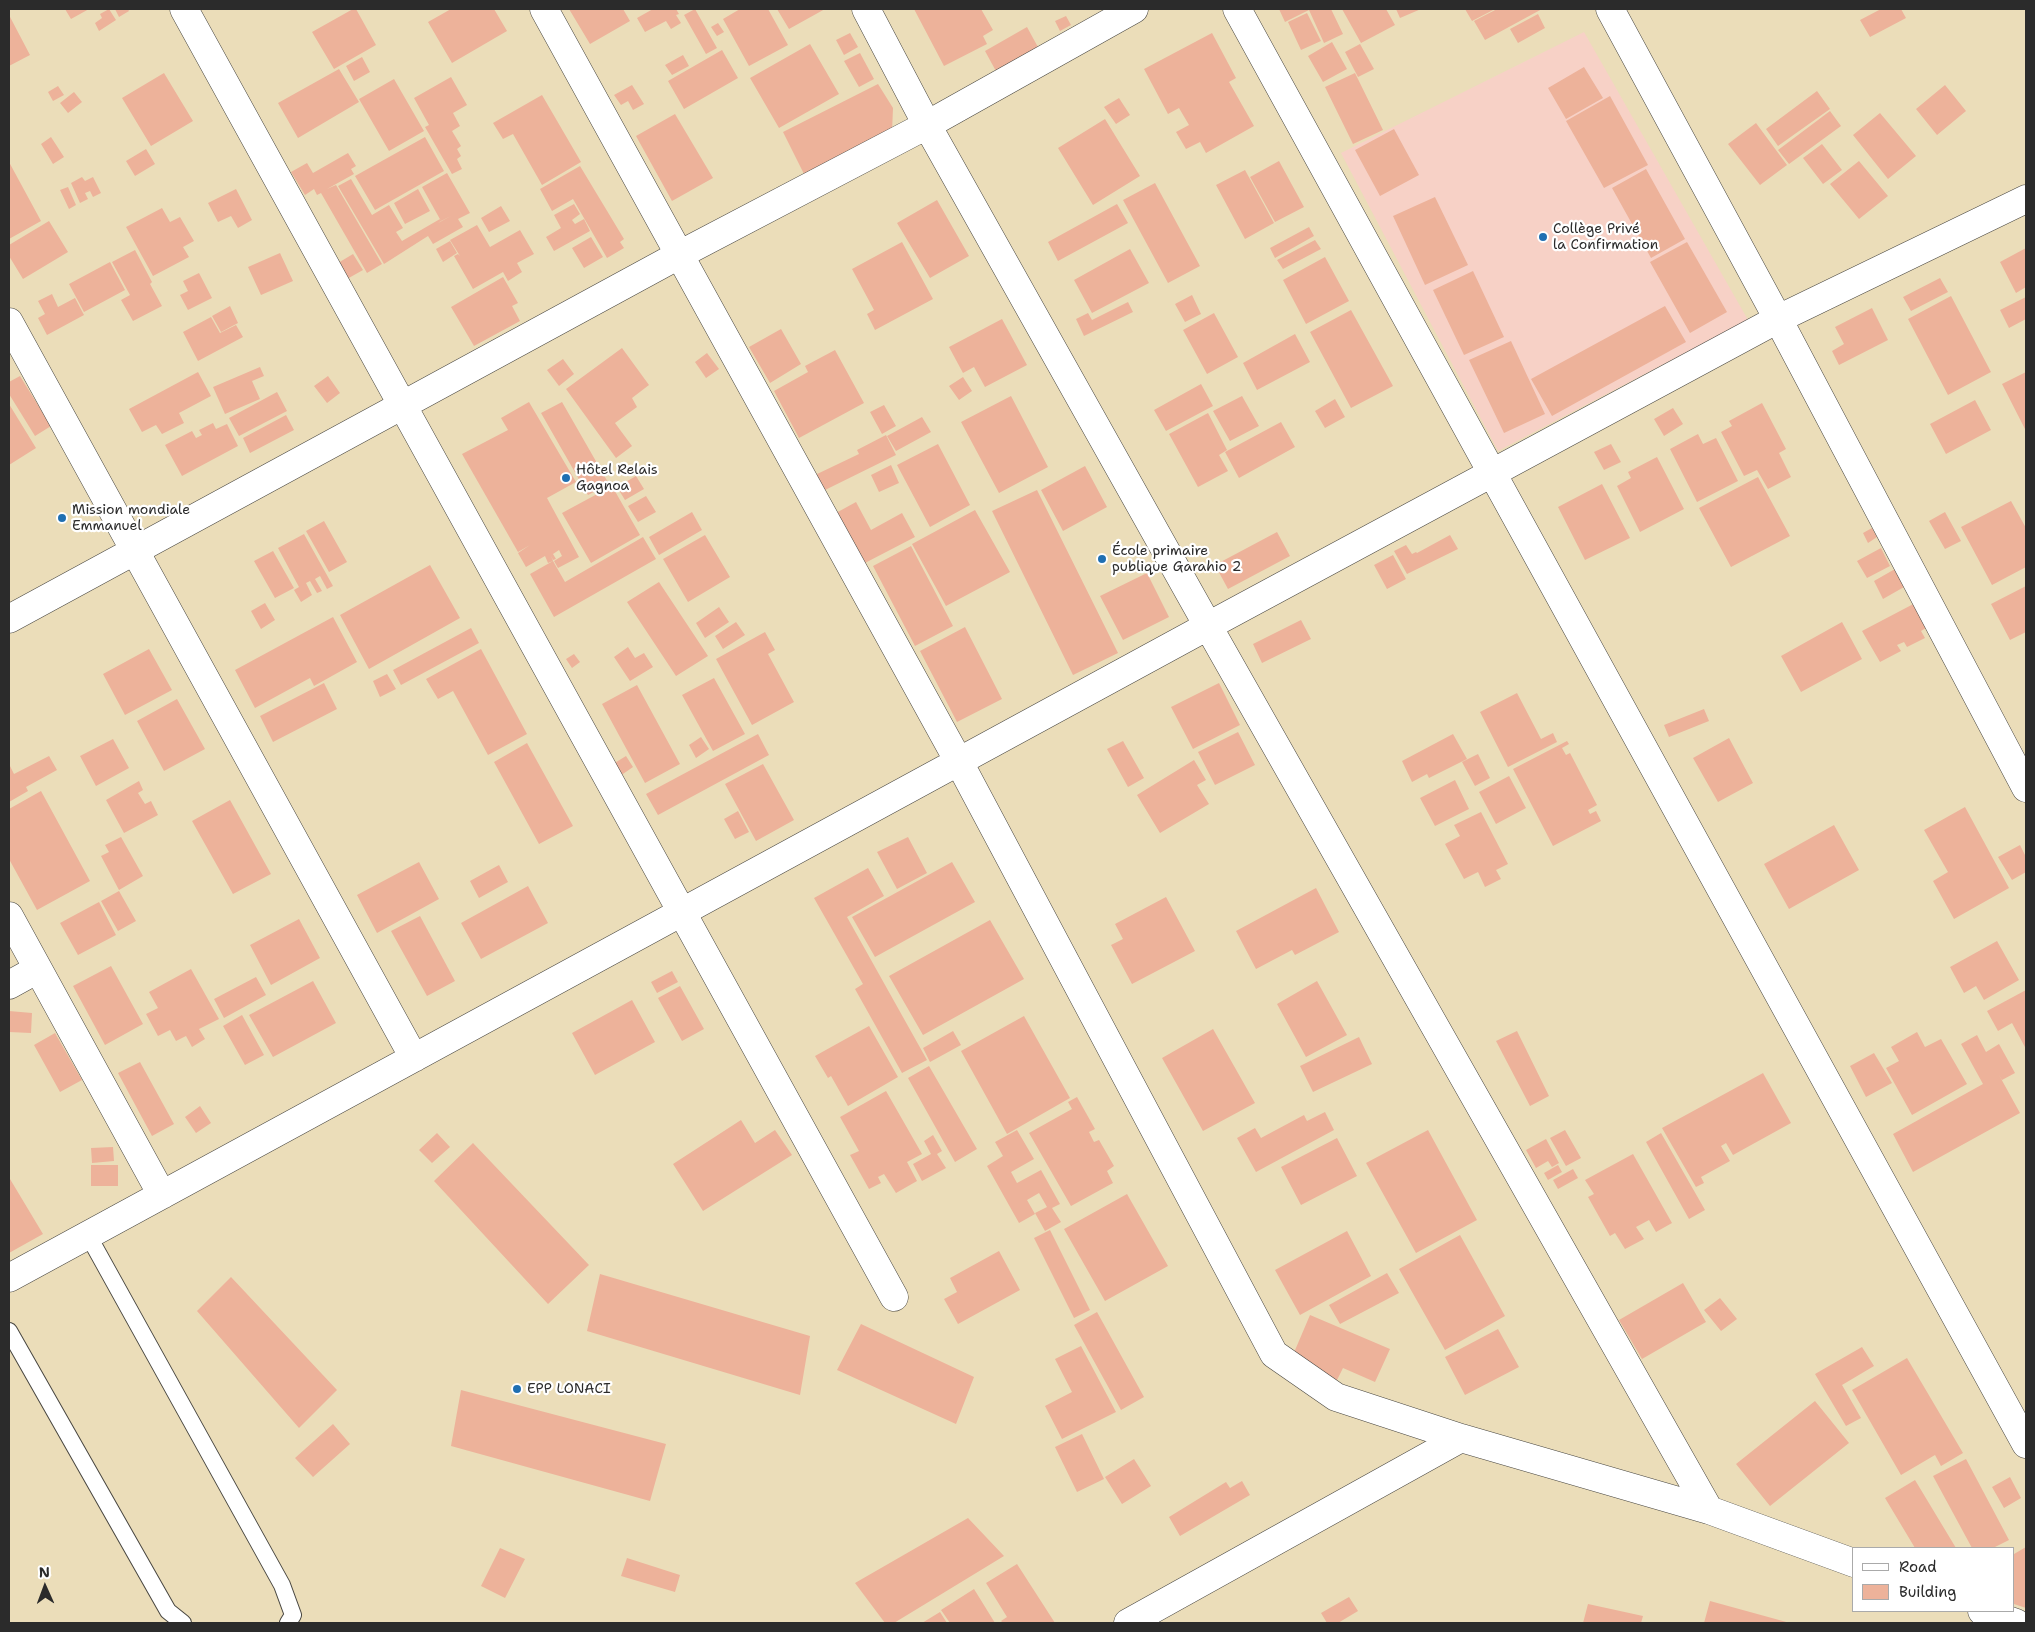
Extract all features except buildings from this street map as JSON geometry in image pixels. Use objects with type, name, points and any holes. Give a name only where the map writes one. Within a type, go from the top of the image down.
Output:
[{"type":"street","points":[[184,9],[894,1297]]},
{"type":"street","points":[[544,9],[959,762],[1274,1354],[1336,1397],[1461,1438],[1709,1510],[1852,1562]]},
{"type":"street","points":[[866,9],[927,125],[1208,626],[1709,1510]]},
{"type":"street","points":[[9,619],[679,254],[927,125],[1134,9]]},
{"type":"street","points":[[1237,9],[2026,1444]]},
{"type":"street","points":[[1610,9],[1778,319],[2026,788]]},
{"type":"street","points":[[9,1278],[1208,626],[1778,319],[2026,199]]},
{"type":"street","points":[[9,322],[414,1058]]},
{"type":"street","points":[[9,916],[162,1195]]},
{"type":"street","points":[[9,985],[38,969]]},
{"type":"street","points":[[1128,1623],[1461,1438]]},
{"type":"street","points":[[1985,1612],[2016,1623]]},
{"type":"lane","points":[[88,1235],[282,1585],[293,1615],[288,1623]]},
{"type":"lane","points":[[9,1331],[168,1611],[183,1623]]},
{"type":"shaded area","name":"Collège Privé la Confirmation","points":[[1584,32],[1748,320],[1498,451],[1341,153]]},
{"type":"place","name":"Collège Privé la Confirmation","points":[[1543,237]]},
{"type":"place","name":"Hôtel Relais Gagnoa","points":[[566,478]]},
{"type":"place","name":"Mission mondiale Emmanuel","points":[[62,518]]},
{"type":"place","name":"École primaire publique Garahio 2","points":[[1102,559]]},
{"type":"place","name":"EPP LONACI","points":[[517,1389]]}]
